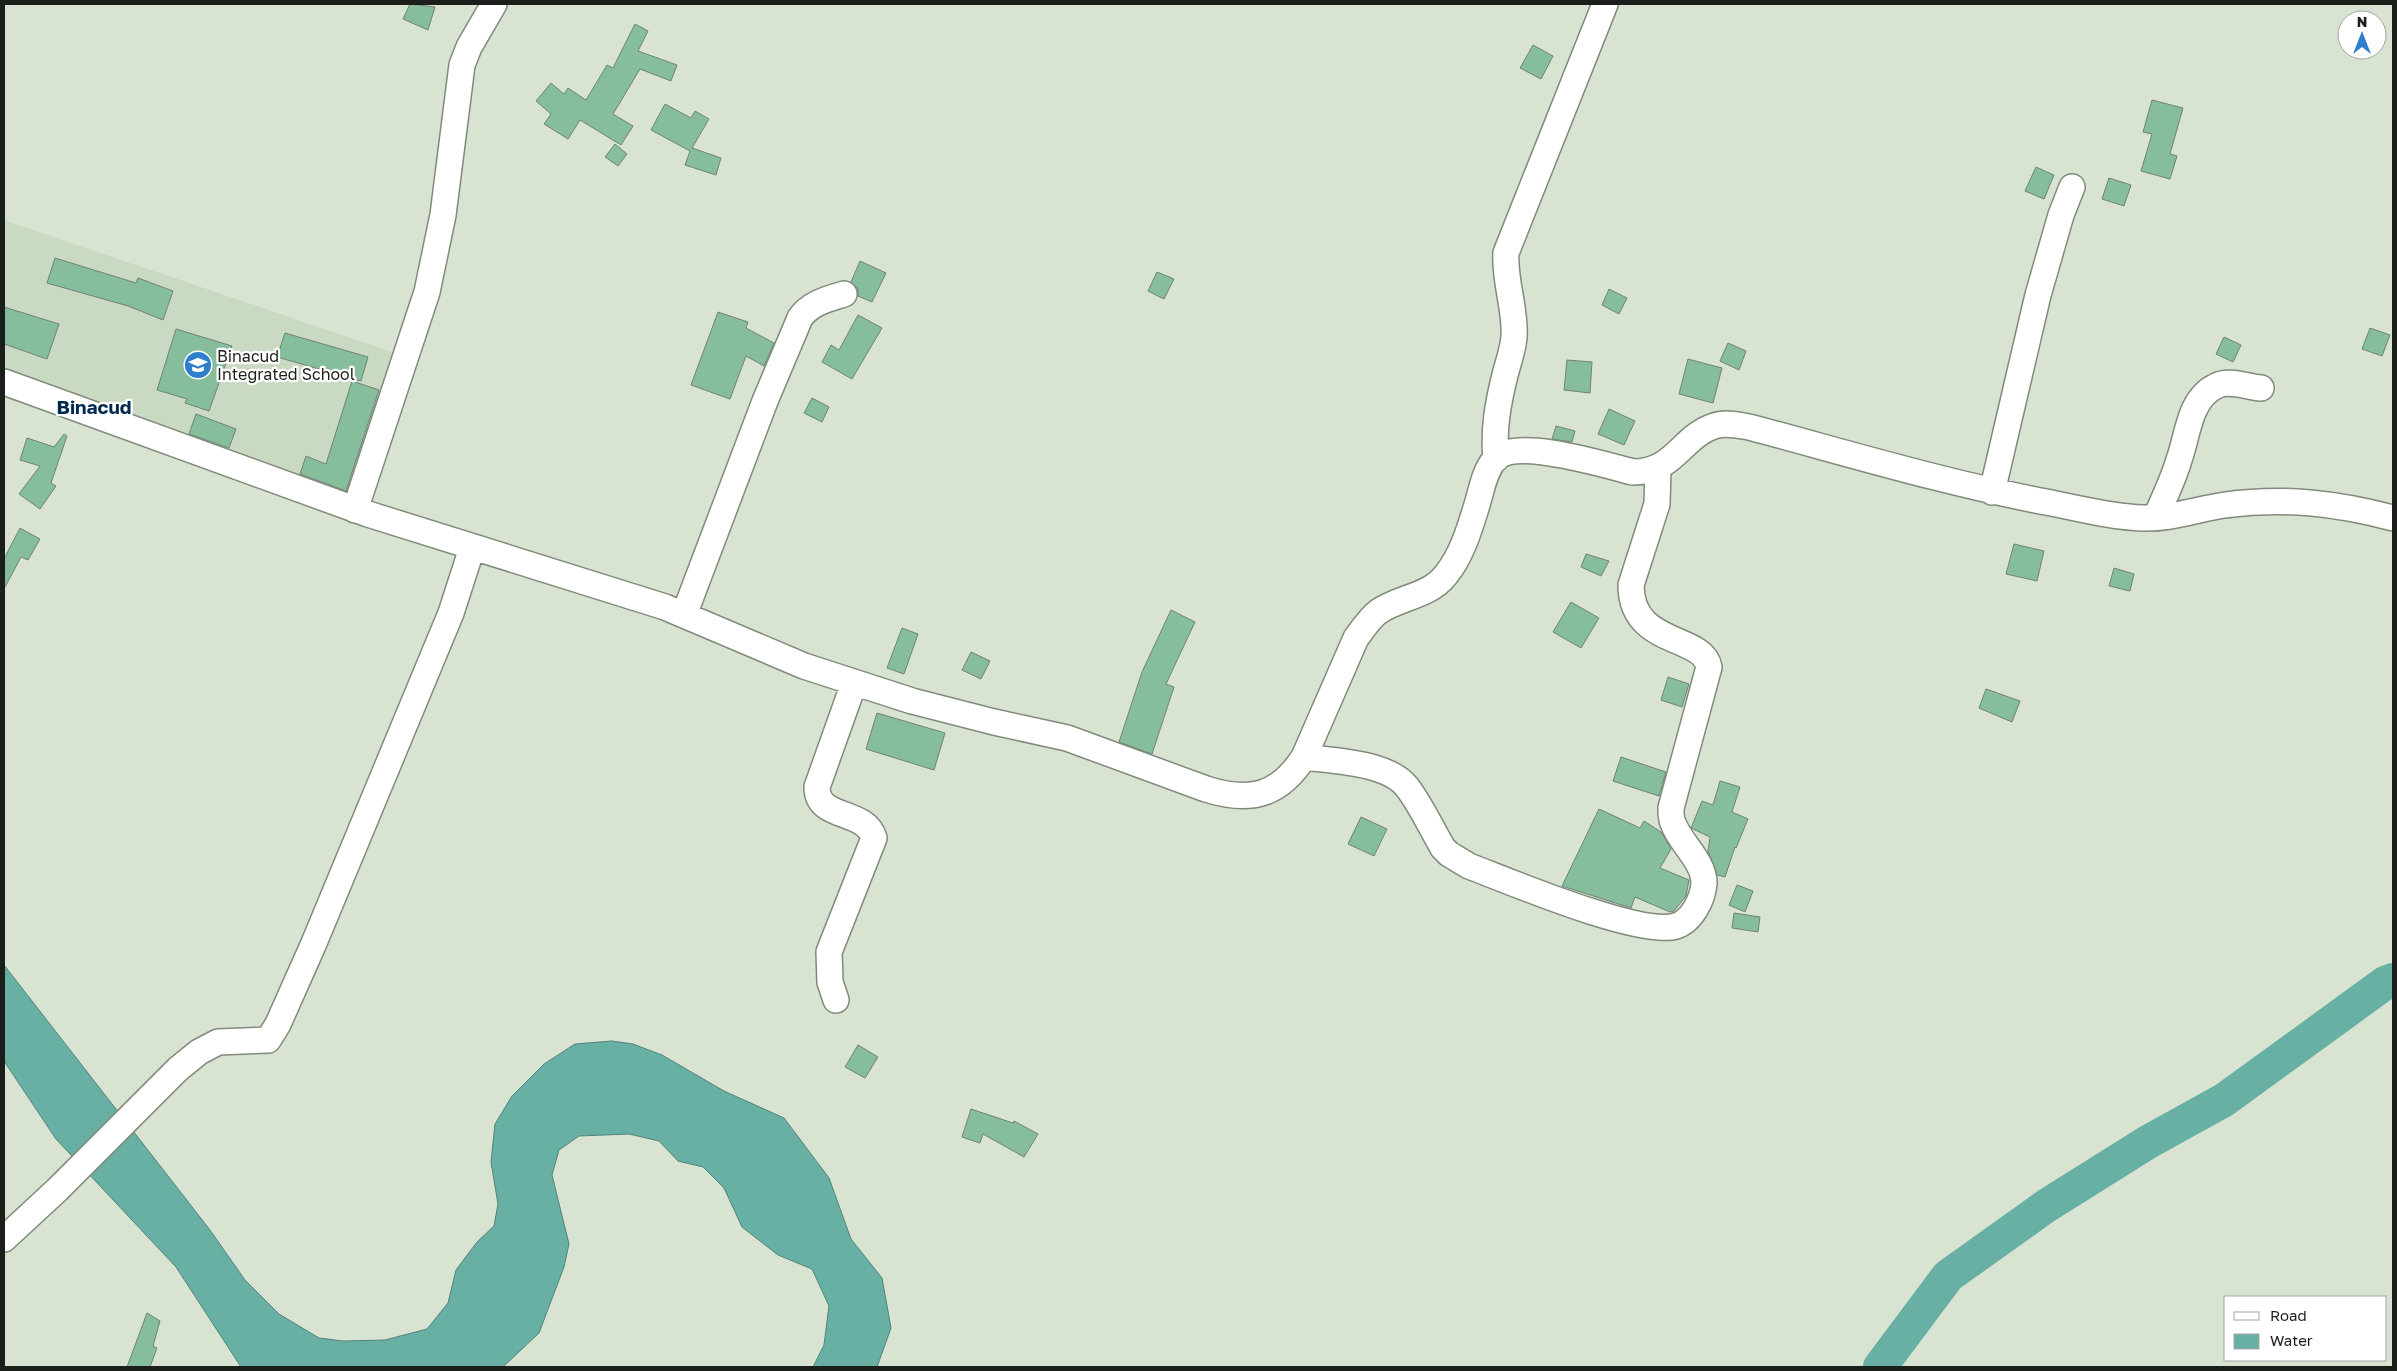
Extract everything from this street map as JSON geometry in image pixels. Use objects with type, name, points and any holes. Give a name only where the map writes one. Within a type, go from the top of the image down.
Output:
[{"type":"street","points":[[355,510],[427,292],[444,207],[462,64],[468,47],[494,4]]},
{"type":"street","points":[[1496,459],[1494,440],[1496,419],[1514,339],[1514,312],[1506,253],[1605,4]]},
{"type":"street","points":[[1992,492],[2038,295],[2061,216],[2072,187]]},
{"type":"street","points":[[684,615],[765,401],[800,318],[804,312],[818,303],[844,294]]},
{"type":"street","points":[[4,382],[355,510],[636,598],[684,615],[804,666],[854,683],[912,701],[1067,738],[1223,794],[1255,795],[1268,792],[1286,781],[1304,758],[1356,638],[1367,622],[1378,612],[1428,590],[1443,579],[1455,564],[1470,528],[1488,472],[1496,459],[1504,454],[1530,450],[1633,472],[1646,472],[1658,468],[1707,429],[1721,424],[1730,424],[1749,427],[1992,492],[2119,515],[2156,517],[2250,503],[2307,502],[2338,505],[2393,518]]},
{"type":"street","points":[[2156,517],[2179,461],[2192,413],[2198,402],[2216,385],[2226,383],[2261,388]]},
{"type":"street","points":[[1304,758],[1377,768],[1390,774],[1406,786],[1443,848],[1449,854],[1469,866],[1609,918],[1665,928],[1684,922],[1699,903],[1704,881],[1700,868],[1672,822],[1671,808],[1709,667],[1706,659],[1698,652],[1652,629],[1634,609],[1631,598],[1631,585],[1657,504],[1658,468]]},
{"type":"street","points":[[4,1239],[68,1179],[178,1069],[200,1052],[218,1042],[268,1040],[278,1024],[314,943],[451,613],[472,548]]},
{"type":"street","points":[[836,1000],[830,982],[829,952],[874,838],[871,830],[865,823],[822,804],[817,798],[817,787],[854,683]]},
{"type":"shaded area","name":"Binacud Integrated School","points":[[4,220],[395,353],[352,503],[4,377]]},
{"type":"water","points":[[4,965],[210,1230],[245,1280],[279,1314],[319,1338],[343,1341],[385,1340],[427,1329],[448,1303],[456,1270],[477,1242],[494,1226],[498,1204],[491,1162],[495,1124],[512,1096],[544,1064],[575,1044],[612,1041],[633,1044],[662,1055],[724,1091],[784,1118],[829,1178],[851,1239],[882,1278],[891,1328],[877,1367],[813,1367],[824,1345],[829,1306],[812,1269],[778,1255],[742,1227],[724,1188],[703,1167],[678,1161],[659,1141],[629,1134],[579,1136],[559,1150],[552,1175],[569,1244],[564,1267],[539,1333],[503,1367],[241,1367],[176,1267],[56,1139],[4,1061]]},
{"type":"building","points":[[410,4],[435,7],[428,30],[403,19]]},
{"type":"building","points":[[635,24],[648,31],[638,51],[677,65],[671,81],[640,69],[613,114],[633,126],[621,145],[580,120],[568,139],[544,124],[551,114],[536,101],[551,83],[564,94],[568,88],[586,100],[607,65],[613,68]]},
{"type":"building","points":[[1533,45],[1553,56],[1541,79],[1520,68]]},
{"type":"building","points":[[2152,100],[2183,108],[2170,154],[2177,156],[2170,179],[2141,171],[2152,134],[2143,132]]},
{"type":"building","points":[[665,104],[691,118],[695,111],[709,119],[692,148],[721,158],[716,175],[685,165],[690,151],[651,130]]},
{"type":"building","points":[[615,144],[627,154],[618,166],[605,157]]},
{"type":"building","points":[[2036,167],[2054,175],[2044,199],[2025,191]]},
{"type":"building","points":[[2109,178],[2131,185],[2124,206],[2102,199]]},
{"type":"building","points":[[55,258],[136,283],[138,278],[173,291],[163,320],[128,306],[47,283]]},
{"type":"building","points":[[860,261],[886,273],[872,302],[858,296],[858,289],[851,282]]},
{"type":"building","points":[[1157,272],[1174,279],[1164,299],[1148,291]]},
{"type":"building","points":[[1609,289],[1627,298],[1619,314],[1602,305]]},
{"type":"building","points":[[4,307],[59,324],[47,359],[4,344]]},
{"type":"building","points":[[718,312],[748,322],[746,328],[774,343],[764,366],[746,356],[730,399],[691,385]]},
{"type":"building","points":[[858,315],[882,328],[852,379],[822,362],[831,345],[839,350]]},
{"type":"building","points":[[2370,328],[2390,335],[2382,356],[2362,349]]},
{"type":"building","points":[[176,329],[232,346],[209,411],[185,403],[187,399],[157,390]]},
{"type":"building","points":[[285,333],[368,357],[361,381],[277,357]]},
{"type":"building","points":[[2224,337],[2241,345],[2233,362],[2216,354]]},
{"type":"building","points":[[1728,343],[1746,351],[1739,370],[1720,361]]},
{"type":"building","points":[[1688,359],[1722,368],[1713,403],[1679,394]]},
{"type":"building","points":[[1567,360],[1592,362],[1590,393],[1564,390]]},
{"type":"building","points":[[352,381],[379,390],[346,491],[300,474],[306,456],[326,464]]},
{"type":"building","points":[[812,398],[829,407],[822,422],[804,413]]},
{"type":"building","points":[[1609,409],[1635,421],[1624,445],[1598,434]]},
{"type":"building","points":[[196,414],[236,429],[229,448],[189,434]]},
{"type":"building","points":[[1556,426],[1575,431],[1572,442],[1552,439]]},
{"type":"building","points":[[64,434],[67,436],[51,483],[56,486],[40,509],[19,494],[40,466],[20,460],[27,438],[54,447]]},
{"type":"building","points":[[20,528],[40,539],[28,560],[21,557],[4,589],[4,559]]},
{"type":"building","points":[[2014,544],[2044,551],[2037,581],[2006,574]]},
{"type":"building","points":[[1586,554],[1609,561],[1601,576],[1581,567]]},
{"type":"building","points":[[2114,568],[2134,574],[2130,591],[2109,586]]},
{"type":"building","points":[[1571,602],[1599,618],[1581,648],[1553,632]]},
{"type":"building","points":[[1171,610],[1195,622],[1166,684],[1174,687],[1152,754],[1119,742],[1142,672]]},
{"type":"building","points":[[902,628],[918,634],[904,674],[887,668]]},
{"type":"building","points":[[971,652],[990,661],[981,679],[962,670]]},
{"type":"building","points":[[1668,677],[1689,684],[1682,707],[1661,700]]},
{"type":"building","points":[[1986,689],[2020,701],[2012,722],[1979,708]]},
{"type":"building","points":[[877,713],[945,733],[934,770],[866,749]]},
{"type":"building","points":[[1621,757],[1666,772],[1659,796],[1613,781]]},
{"type":"building","points":[[1720,781],[1740,787],[1732,812],[1748,819],[1735,847],[1725,877],[1717,875],[1708,851],[1710,837],[1691,828],[1702,801],[1713,805]]},
{"type":"building","points":[[1599,809],[1640,828],[1644,821],[1661,832],[1671,849],[1660,868],[1689,880],[1686,896],[1674,911],[1670,912],[1635,897],[1631,908],[1562,886]]},
{"type":"building","points":[[1361,817],[1387,829],[1374,856],[1348,844]]},
{"type":"building","points":[[1737,885],[1753,891],[1745,912],[1729,905]]},
{"type":"building","points":[[1734,913],[1760,917],[1758,932],[1732,928]]},
{"type":"building","points":[[858,1045],[878,1057],[865,1078],[845,1067]]},
{"type":"building","points":[[971,1109],[1013,1123],[1014,1121],[1038,1134],[1024,1157],[983,1134],[980,1143],[962,1137]]},
{"type":"building","points":[[147,1313],[160,1321],[153,1346],[157,1348],[150,1367],[127,1367]]},
{"type":"waterway","points":[[1880,1367],[1948,1276],[2046,1206],[2148,1142],[2224,1100],[2385,983],[2393,980]]},
{"type":"place","name":"Binacud Integrated School","points":[[198,365]]},
{"type":"district","name":"Binacud","points":[[94,406]]}]
